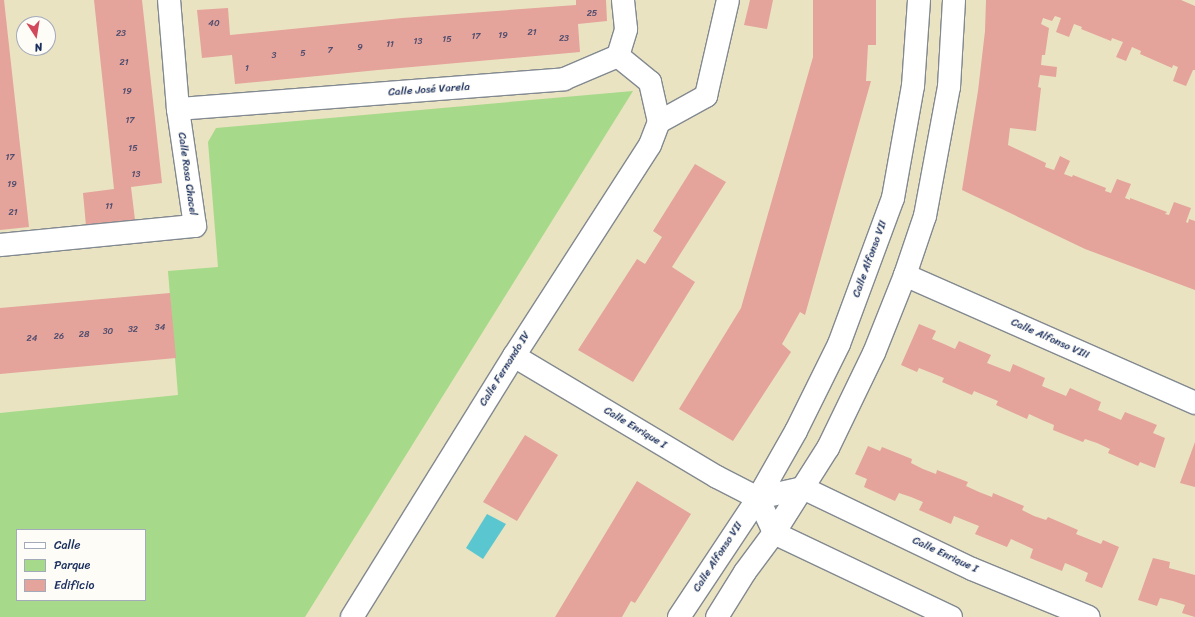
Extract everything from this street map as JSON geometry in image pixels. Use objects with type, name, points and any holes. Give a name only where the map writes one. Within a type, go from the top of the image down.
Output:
[{"type":"street","name":"Calle Rosa Chacel","points":[[0,245],[195,226],[178,109],[169,0]]},
{"type":"street","points":[[623,0],[626,29],[618,56],[650,82],[659,122],[706,96],[728,0]]},
{"type":"street","name":"Calle Alfonso VII","points":[[679,617],[758,498],[796,432],[839,344],[893,198],[913,86],[919,0]]},
{"type":"street","points":[[717,617],[745,572],[774,533],[828,448],[874,353],[905,275],[925,216],[949,87],[954,0]]},
{"type":"street","name":"Calle José Varela","points":[[178,109],[564,80],[618,56]]},
{"type":"street","name":"Calle Fernando IV","points":[[352,617],[514,356],[650,145],[659,122]]},
{"type":"street","name":"Calle Alfonso VIII","points":[[905,275],[1195,403]]},
{"type":"street","name":"Calle Enrique I","points":[[514,356],[717,477],[758,498]]},
{"type":"street","points":[[803,488],[758,498],[774,533],[951,617]]},
{"type":"street","name":"Calle Enrique I","points":[[803,488],[972,569],[1089,617]]},
{"type":"green space","points":[[633,91],[305,617],[0,617],[0,413],[178,395],[168,271],[218,267],[208,142],[216,128]]},
{"type":"water","points":[[487,514],[506,524],[483,559],[466,548]]},
{"type":"building","points":[[0,0],[4,0],[29,227],[0,230]]},
{"type":"building","points":[[94,0],[142,0],[162,183],[131,187],[135,220],[86,226],[83,193],[114,189]]},
{"type":"building","points":[[576,0],[606,0],[607,21],[578,24],[580,52],[235,84],[232,55],[202,58],[197,10],[228,8],[230,35],[402,18],[576,5]]},
{"type":"building","points":[[750,0],[773,0],[767,29],[744,25]]},
{"type":"building","points":[[813,0],[876,0],[876,45],[868,45],[866,81],[871,81],[805,315],[800,312],[782,344],[791,352],[733,441],[679,409],[741,308],[813,57]]},
{"type":"building","points":[[986,0],[1181,0],[1195,6],[1195,70],[1193,70],[1186,86],[1173,81],[1178,67],[1173,65],[1172,68],[1140,54],[1141,51],[1132,47],[1126,61],[1116,57],[1123,42],[1112,38],[1111,41],[1081,29],[1082,27],[1074,24],[1069,37],[1056,32],[1061,18],[1055,16],[1052,21],[1043,18],[1041,24],[1049,28],[1045,55],[1042,55],[1041,65],[1057,67],[1056,77],[1040,75],[1038,87],[1041,88],[1036,131],[1010,128],[1008,145],[1046,163],[1045,167],[1054,170],[1060,156],[1070,161],[1064,174],[1072,177],[1073,175],[1106,188],[1105,191],[1111,193],[1117,179],[1131,184],[1125,198],[1130,200],[1130,198],[1167,212],[1165,214],[1169,215],[1174,202],[1191,208],[1186,222],[1188,223],[1189,219],[1195,221],[1195,290],[1085,249],[962,190],[978,91],[985,31]]},
{"type":"building","points":[[695,164],[726,182],[672,267],[695,282],[633,382],[578,350],[637,259],[645,264],[662,237],[653,231]]},
{"type":"building","points":[[170,293],[176,358],[0,374],[0,308]]},
{"type":"building","points":[[919,324],[936,331],[932,339],[955,349],[959,341],[991,355],[987,363],[1010,372],[1013,364],[1045,378],[1042,386],[1066,396],[1070,388],[1101,402],[1098,410],[1121,420],[1125,412],[1157,425],[1153,433],[1165,438],[1155,468],[1140,462],[1138,466],[1108,453],[1110,449],[1097,443],[1085,439],[1083,442],[1053,430],[1054,425],[1029,414],[1027,419],[996,405],[998,401],[974,391],[972,395],[942,382],[944,378],[919,368],[917,372],[901,365]]},
{"type":"building","points":[[525,435],[558,455],[517,521],[483,502]]},
{"type":"building","points":[[1195,442],[1195,487],[1180,483]]},
{"type":"building","points":[[868,446],[880,451],[882,447],[912,459],[911,463],[923,469],[936,474],[937,470],[968,482],[966,486],[992,497],[993,493],[1024,506],[1022,510],[1034,516],[1046,520],[1048,517],[1078,530],[1076,534],[1101,544],[1103,540],[1119,547],[1102,588],[1085,581],[1088,573],[1065,563],[1062,571],[1030,558],[1033,549],[1011,539],[1007,547],[975,534],[979,526],[954,516],[951,524],[919,510],[923,502],[899,493],[895,501],[864,487],[867,479],[855,474]]},
{"type":"building","points":[[637,481],[691,514],[635,603],[631,601],[622,617],[555,617]]},
{"type":"building","points":[[1153,558],[1170,562],[1169,568],[1195,575],[1195,617],[1182,613],[1185,605],[1173,601],[1160,598],[1157,606],[1138,600]]}]
